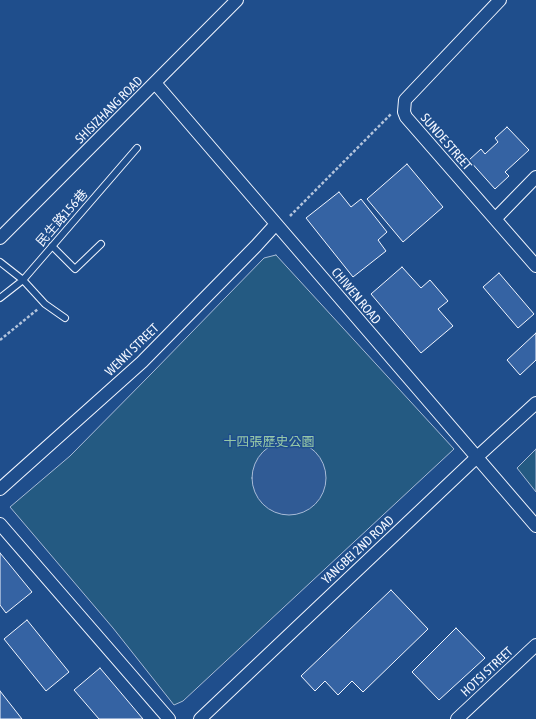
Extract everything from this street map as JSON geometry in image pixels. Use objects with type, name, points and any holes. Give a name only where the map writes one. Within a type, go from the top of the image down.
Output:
[{"type":"street","name":"SHISIZHANG ROAD","points":[[0,238],[237,0]]},
{"type":"street","name":"SUNDE STREET","points":[[500,0],[405,100],[404,112],[406,118],[536,266]]},
{"type":"street","name":"CHIWEN ROAD","points":[[155,83],[536,526]]},
{"type":"street","points":[[495,219],[536,177]]},
{"type":"street","name":"WENKI STREET","points":[[0,489],[142,362],[276,224]]},
{"type":"street","name":"YANGBEI 2ND ROAD","points":[[200,719],[536,403]]},
{"type":"street","points":[[0,524],[169,719]]},
{"type":"street","name":"HOTSI STREET","points":[[457,719],[536,645]]},
{"type":"lane","name":"民生路156巷","points":[[0,298],[23,280],[137,148]]},
{"type":"lane","points":[[52,246],[75,269],[100,244]]},
{"type":"lane","points":[[0,262],[23,280],[45,304],[65,318]]},
{"type":"path","points":[[290,216],[393,111]]},
{"type":"path","points":[[0,340],[45,304]]},
{"type":"green space","name":"十四張歷史公園","points":[[276,255],[454,449],[183,701],[174,705],[113,628],[10,507],[70,456],[264,258]]},
{"type":"green space","points":[[536,449],[536,492],[517,468]]},
{"type":"shaded area","points":[[289,441],[310,447],[320,457],[326,478],[320,499],[310,509],[289,515],[268,509],[258,499],[252,478],[258,457],[268,447]]},
{"type":"building","points":[[507,127],[529,150],[505,172],[509,176],[495,189],[469,160],[481,149],[485,154],[498,142],[495,138]]},
{"type":"building","points":[[407,164],[443,207],[403,242],[367,199]]},
{"type":"building","points":[[339,192],[351,207],[361,199],[387,232],[378,240],[386,251],[353,277],[306,218]]},
{"type":"building","points":[[402,267],[421,288],[430,280],[448,301],[438,309],[453,326],[421,353],[371,294]]},
{"type":"building","points":[[499,273],[534,314],[518,328],[483,287]]},
{"type":"building","points":[[536,333],[536,360],[520,375],[507,360]]},
{"type":"building","points":[[0,553],[32,592],[6,613],[0,605]]},
{"type":"building","points":[[391,590],[428,629],[363,692],[352,681],[338,695],[325,681],[315,691],[301,676]]},
{"type":"building","points":[[27,620],[69,672],[46,691],[4,639]]},
{"type":"building","points":[[456,628],[485,658],[439,700],[412,672]]},
{"type":"building","points":[[100,668],[143,719],[99,719],[74,690]]},
{"type":"building","points":[[0,691],[22,719],[0,719]]}]
